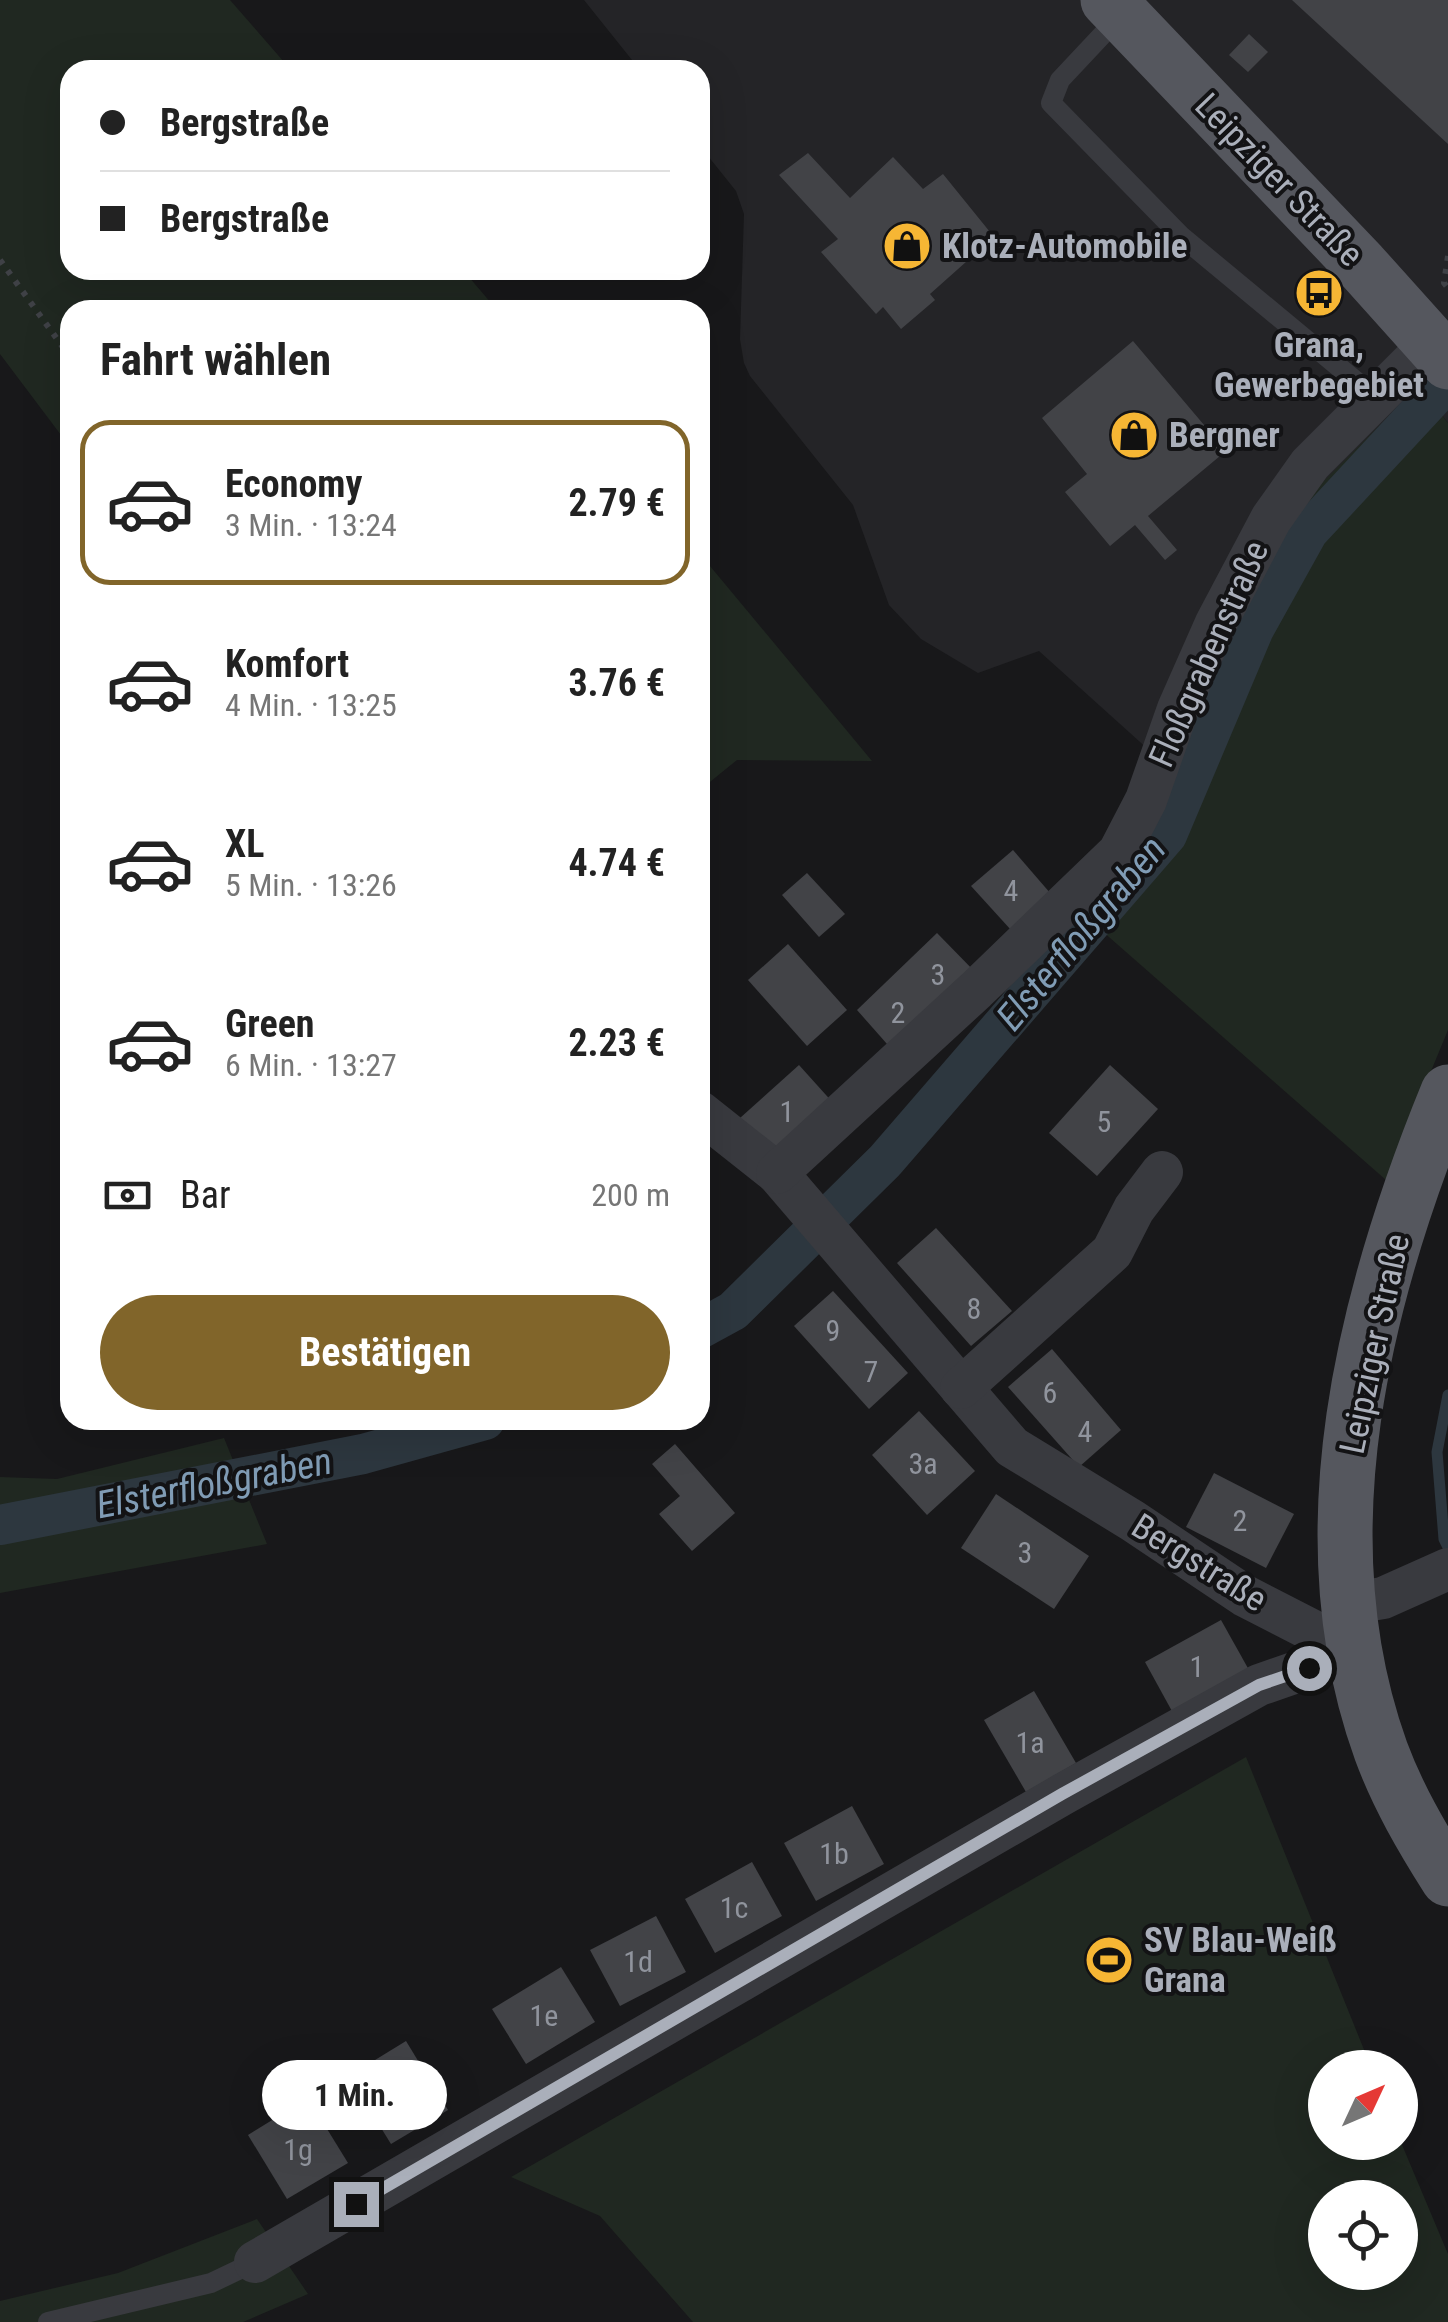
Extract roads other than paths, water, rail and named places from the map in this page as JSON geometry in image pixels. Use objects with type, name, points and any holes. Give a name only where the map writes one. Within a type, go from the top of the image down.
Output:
[{"type":"main road","name":"Leipziger Straße","points":[[1122,5],[1441,354]]},
{"type":"main road","name":"Leipziger Straße","points":[[1448,1092],[1387,1266],[1351,1442],[1344,1559],[1350,1628],[1381,1751],[1402,1801],[1448,1879]]},
{"type":"street","name":"Floßgrabenstraße","points":[[777,1174],[1118,852],[1146,800],[1178,710],[1216,623],[1270,518],[1310,464],[1375,397],[1441,354]]},
{"type":"street","name":"Bergstraße","points":[[710,1120],[777,1174],[1012,1447],[1133,1520],[1245,1596],[1350,1628]]},
{"type":"street","points":[[962,1388],[1112,1252],[1134,1209],[1162,1172]]},
{"type":"street","points":[[255,2262],[1062,1794],[1246,1692],[1350,1628],[1383,1598],[1446,1570]]},
{"type":"lane","points":[[1122,5],[1060,80],[1051,103],[1181,236],[1375,397]]},
{"type":"lane","points":[[48,2322],[211,2283],[255,2262]]},
{"type":"waterway","name":"Elsterfloßgraben","points":[[710,1324],[733,1311],[885,1161],[1167,835],[1254,629],[1308,532],[1448,381]]},
{"type":"waterway","points":[[1448,1395],[1437,1452],[1444,1539],[1448,1547]]},
{"type":"waterway","name":"Elsterfloßgraben","points":[[0,1525],[363,1454],[449,1430]]},
{"type":"place","name":"Klotz-Automobile","points":[[907,246]]},
{"type":"place","name":"Grana, Gewerbegebiet","points":[[1319,293]]},
{"type":"place","name":"Bergner","points":[[1134,435]]},
{"type":"place","name":"SV Blau-Weiß Grana","points":[[1109,1960]]}]
